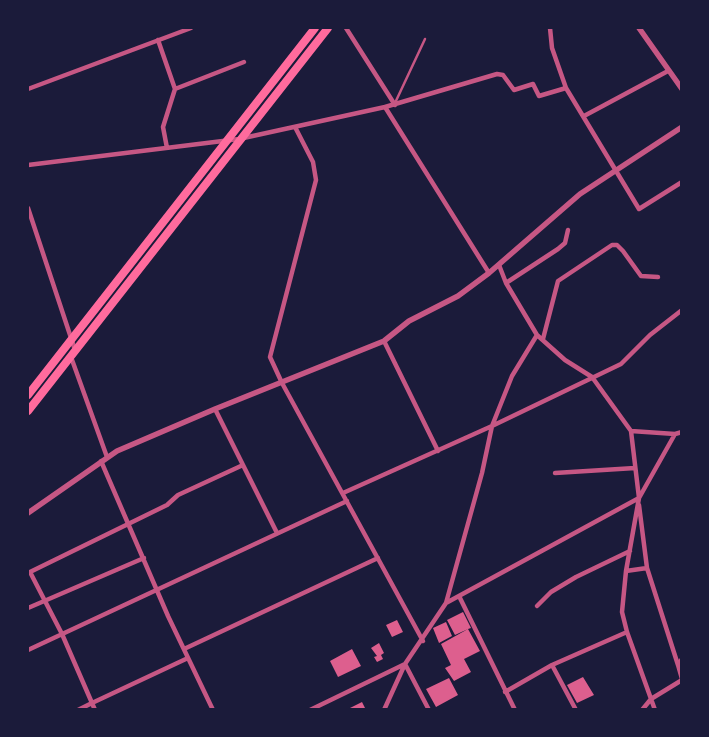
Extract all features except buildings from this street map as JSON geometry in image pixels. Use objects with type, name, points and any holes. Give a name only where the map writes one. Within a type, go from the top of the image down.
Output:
[{"type":"main road","points":[[28,396],[71,338],[315,28]]},
{"type":"main road","points":[[28,410],[238,139],[328,28]]},
{"type":"street","points":[[28,89],[191,28]]},
{"type":"street","points":[[346,28],[395,106]]},
{"type":"street","points":[[550,28],[552,48],[566,88],[640,209],[682,182]]},
{"type":"street","points":[[639,28],[682,89]]},
{"type":"street","points":[[158,40],[175,89],[163,127],[167,148]]},
{"type":"street","points":[[175,89],[244,62]]},
{"type":"street","points":[[584,116],[668,71]]},
{"type":"street","points":[[28,165],[238,139],[395,106],[497,74],[503,75],[514,90],[533,84],[539,96],[566,88]]},
{"type":"street","points":[[385,107],[490,273]]},
{"type":"street","points":[[295,127],[313,162],[316,180],[270,357],[282,383],[423,640]]},
{"type":"street","points":[[28,513],[104,459],[215,409],[384,341],[409,321],[458,296],[490,273],[580,194],[682,127]]},
{"type":"street","points":[[28,208],[71,338],[73,353],[104,459],[157,589],[213,710]]},
{"type":"street","points":[[506,283],[558,249],[565,243],[568,230]]},
{"type":"street","points":[[543,339],[558,281],[612,245],[617,245],[623,251],[641,276],[658,277]]},
{"type":"street","points":[[499,265],[506,283],[537,335],[565,360],[592,377],[631,431],[648,568],[682,680],[651,699],[642,710]]},
{"type":"street","points":[[343,493],[492,426],[621,364],[650,335],[682,310]]},
{"type":"street","points":[[384,710],[405,664],[423,640],[446,603],[482,473],[492,426],[512,376],[537,335]]},
{"type":"street","points":[[384,341],[438,451]]},
{"type":"street","points":[[215,409],[277,533]]},
{"type":"street","points":[[631,431],[675,434],[682,432]]},
{"type":"street","points":[[655,710],[627,632],[622,612],[626,571],[638,498],[675,434]]},
{"type":"street","points":[[95,710],[62,634],[43,601],[30,572],[167,505],[178,495],[243,465]]},
{"type":"street","points":[[555,473],[635,468]]},
{"type":"street","points":[[446,603],[460,598],[638,498]]},
{"type":"street","points":[[28,650],[347,501]]},
{"type":"street","points":[[537,606],[551,592],[576,577],[630,551]]},
{"type":"street","points":[[28,608],[144,558]]},
{"type":"street","points":[[184,649],[378,558]]},
{"type":"street","points":[[626,571],[648,568]]},
{"type":"street","points":[[460,598],[515,710]]},
{"type":"street","points":[[505,692],[552,665],[627,632]]},
{"type":"street","points":[[78,710],[188,658]]},
{"type":"street","points":[[678,665],[682,659]]},
{"type":"street","points":[[310,710],[405,664]]},
{"type":"street","points":[[405,664],[429,710]]},
{"type":"street","points":[[552,665],[576,710]]},
{"type":"lane","points":[[395,106],[426,39]]}]
